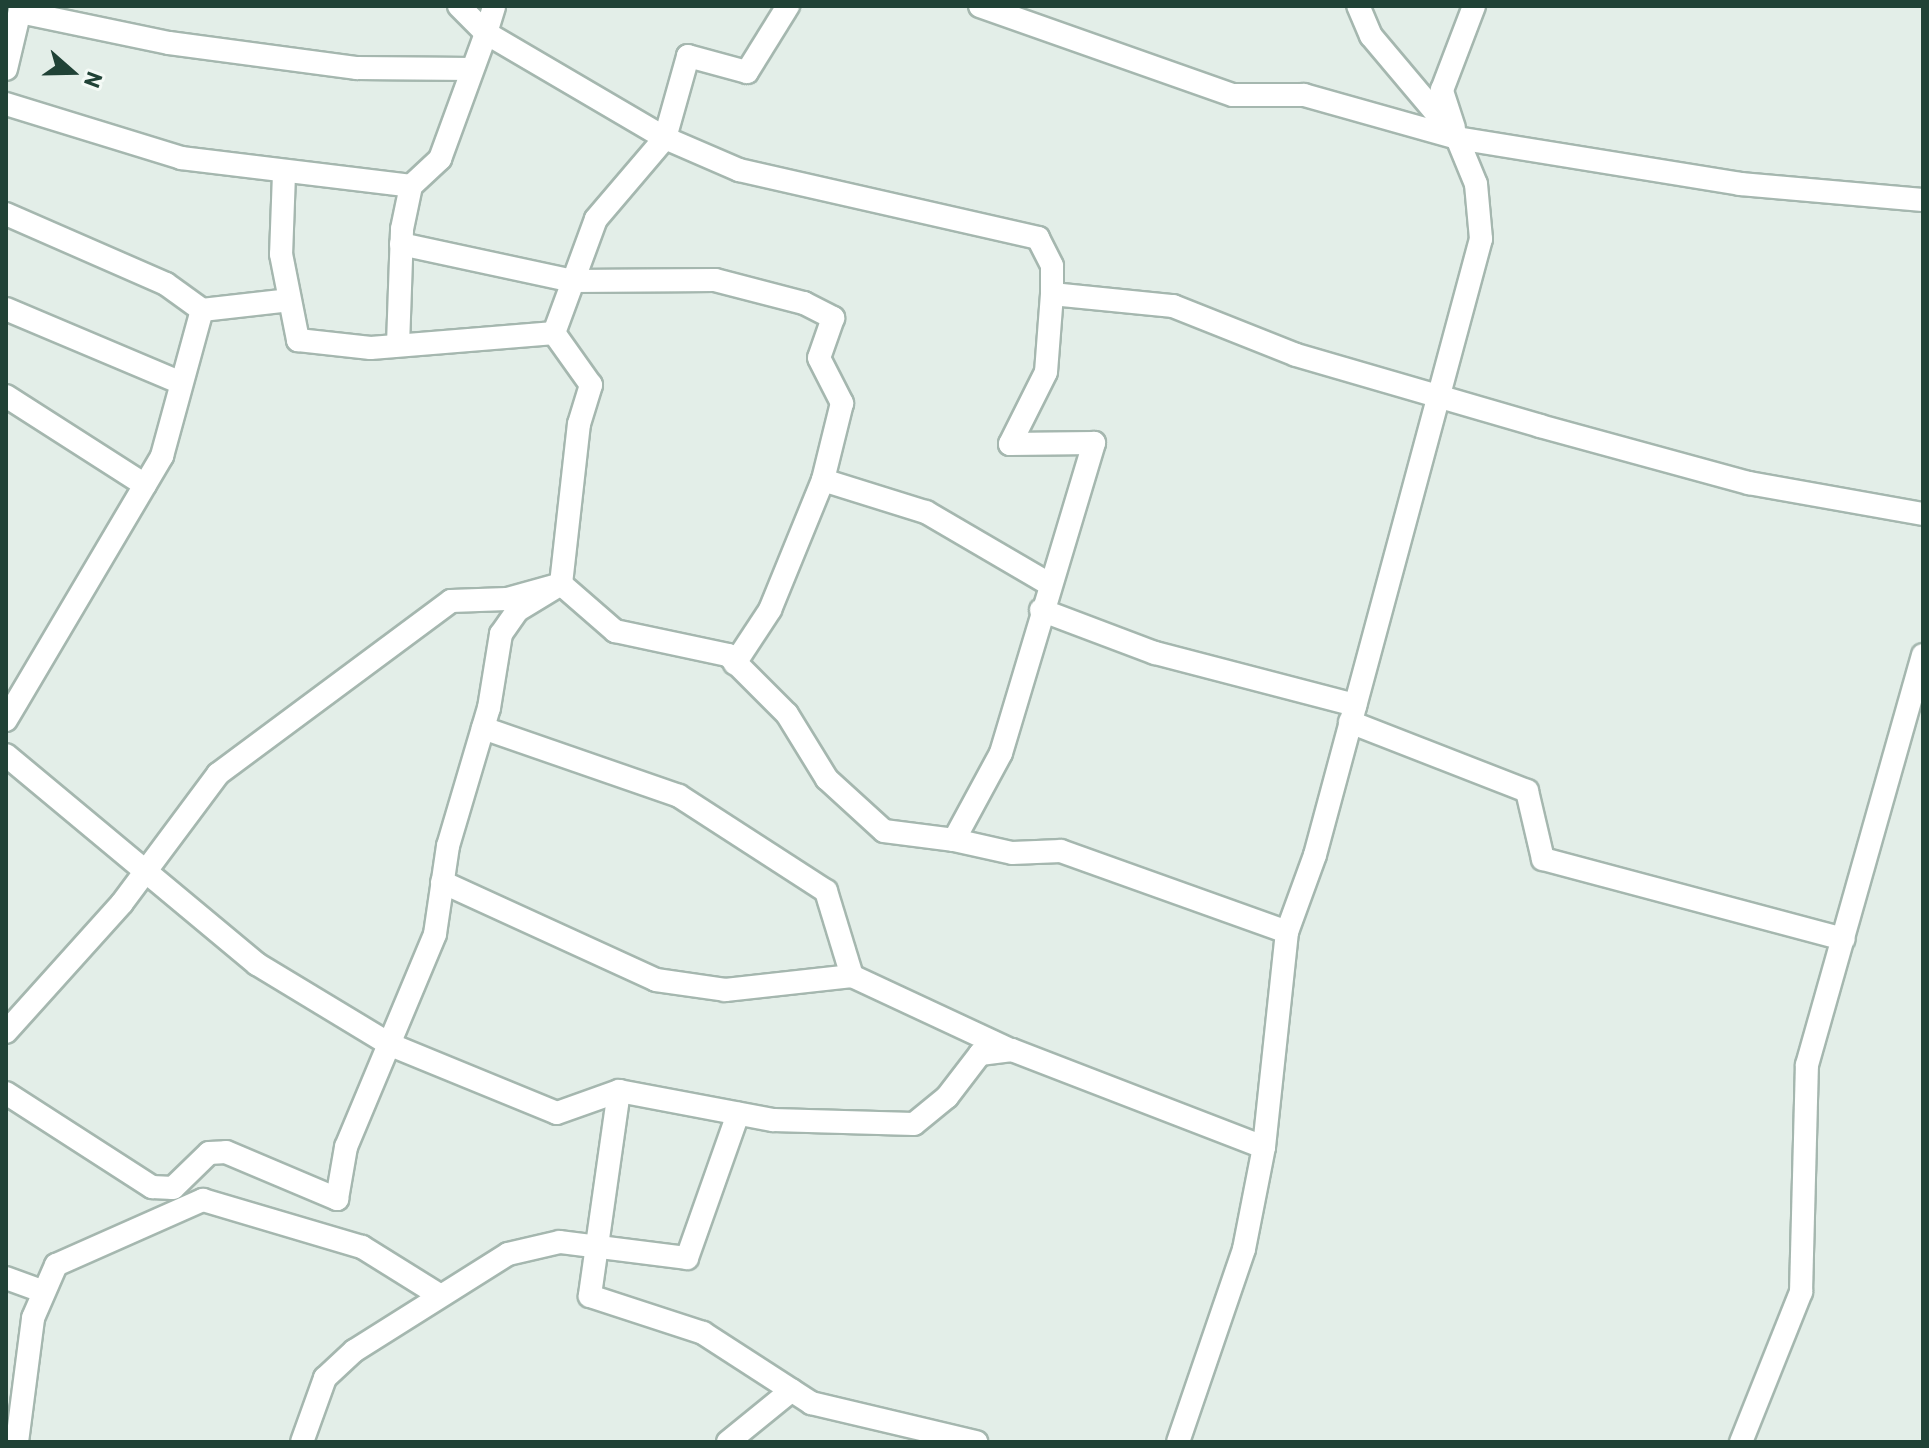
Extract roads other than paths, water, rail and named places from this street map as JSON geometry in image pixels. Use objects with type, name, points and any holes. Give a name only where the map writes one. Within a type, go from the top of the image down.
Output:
[{"type":"street","points":[[459,6],[486,33],[665,138],[739,170],[1038,238],[1052,266],[1046,372],[1010,444],[1094,443],[1041,610],[1001,753],[954,840]]},
{"type":"street","points":[[398,345],[401,244],[411,186],[440,159],[494,6]]},
{"type":"street","points":[[554,333],[596,219],[665,138],[688,56],[747,72],[788,6]]},
{"type":"street","points":[[980,6],[1233,95],[1304,95],[1457,138],[1740,184],[1923,200]]},
{"type":"street","points":[[1358,6],[1371,36],[1457,138]]},
{"type":"street","points":[[1178,1442],[1244,1249],[1264,1147],[1287,932],[1353,713],[1481,239],[1476,184],[1442,90],[1474,6]]},
{"type":"street","points":[[6,69],[20,9],[169,43],[357,68],[472,69]]},
{"type":"street","points":[[6,104],[181,158],[284,174],[411,186]]},
{"type":"street","points":[[284,174],[281,254],[298,340],[398,345],[554,333]]},
{"type":"street","points":[[6,214],[166,284],[202,310],[281,301]]},
{"type":"street","points":[[401,244],[573,281],[715,280],[833,318],[819,358],[842,403],[823,480],[770,610],[735,663]]},
{"type":"street","points":[[1052,294],[1173,306],[1296,355],[1749,483],[1923,514]]},
{"type":"street","points":[[6,309],[181,383]]},
{"type":"street","points":[[6,720],[162,456],[202,310]]},
{"type":"street","points":[[554,333],[591,385],[574,454],[561,584]]},
{"type":"street","points":[[6,396],[145,485]]},
{"type":"street","points":[[823,480],[926,512],[1049,584]]},
{"type":"street","points":[[561,584],[615,631],[735,663],[787,714],[827,779],[884,831],[954,840],[1012,853],[1061,851],[1287,932]]},
{"type":"street","points":[[6,1093],[152,1187],[173,1188],[209,1153],[226,1152],[331,1201],[348,1163],[346,1147],[435,934],[442,882],[483,728],[501,634],[518,610],[561,584]]},
{"type":"street","points":[[6,1032],[148,870],[218,774],[451,601],[507,599],[561,584]]},
{"type":"street","points":[[1041,610],[1155,653],[1353,713],[1527,791],[1543,859],[1844,939]]},
{"type":"street","points":[[1741,1442],[1801,1292],[1807,1065],[1923,655]]},
{"type":"street","points":[[483,728],[679,796],[826,891],[852,976]]},
{"type":"street","points":[[6,755],[148,870],[257,964],[391,1045],[557,1113],[619,1091],[738,1114],[914,1124],[947,1097],[980,1054],[1012,1050]]},
{"type":"street","points":[[442,882],[656,980],[725,990],[852,976],[1012,1050],[1264,1147]]},
{"type":"street","points":[[619,1091],[590,1296],[703,1333],[811,1403],[976,1442]]},
{"type":"street","points":[[302,1442],[325,1378],[439,1295],[537,1244],[598,1247],[687,1258],[738,1114]]},
{"type":"street","points":[[17,1442],[42,1291],[56,1265],[203,1200],[362,1247],[439,1295]]},
{"type":"street","points":[[6,1278],[42,1291]]},
{"type":"street","points":[[728,1442],[792,1390]]}]
